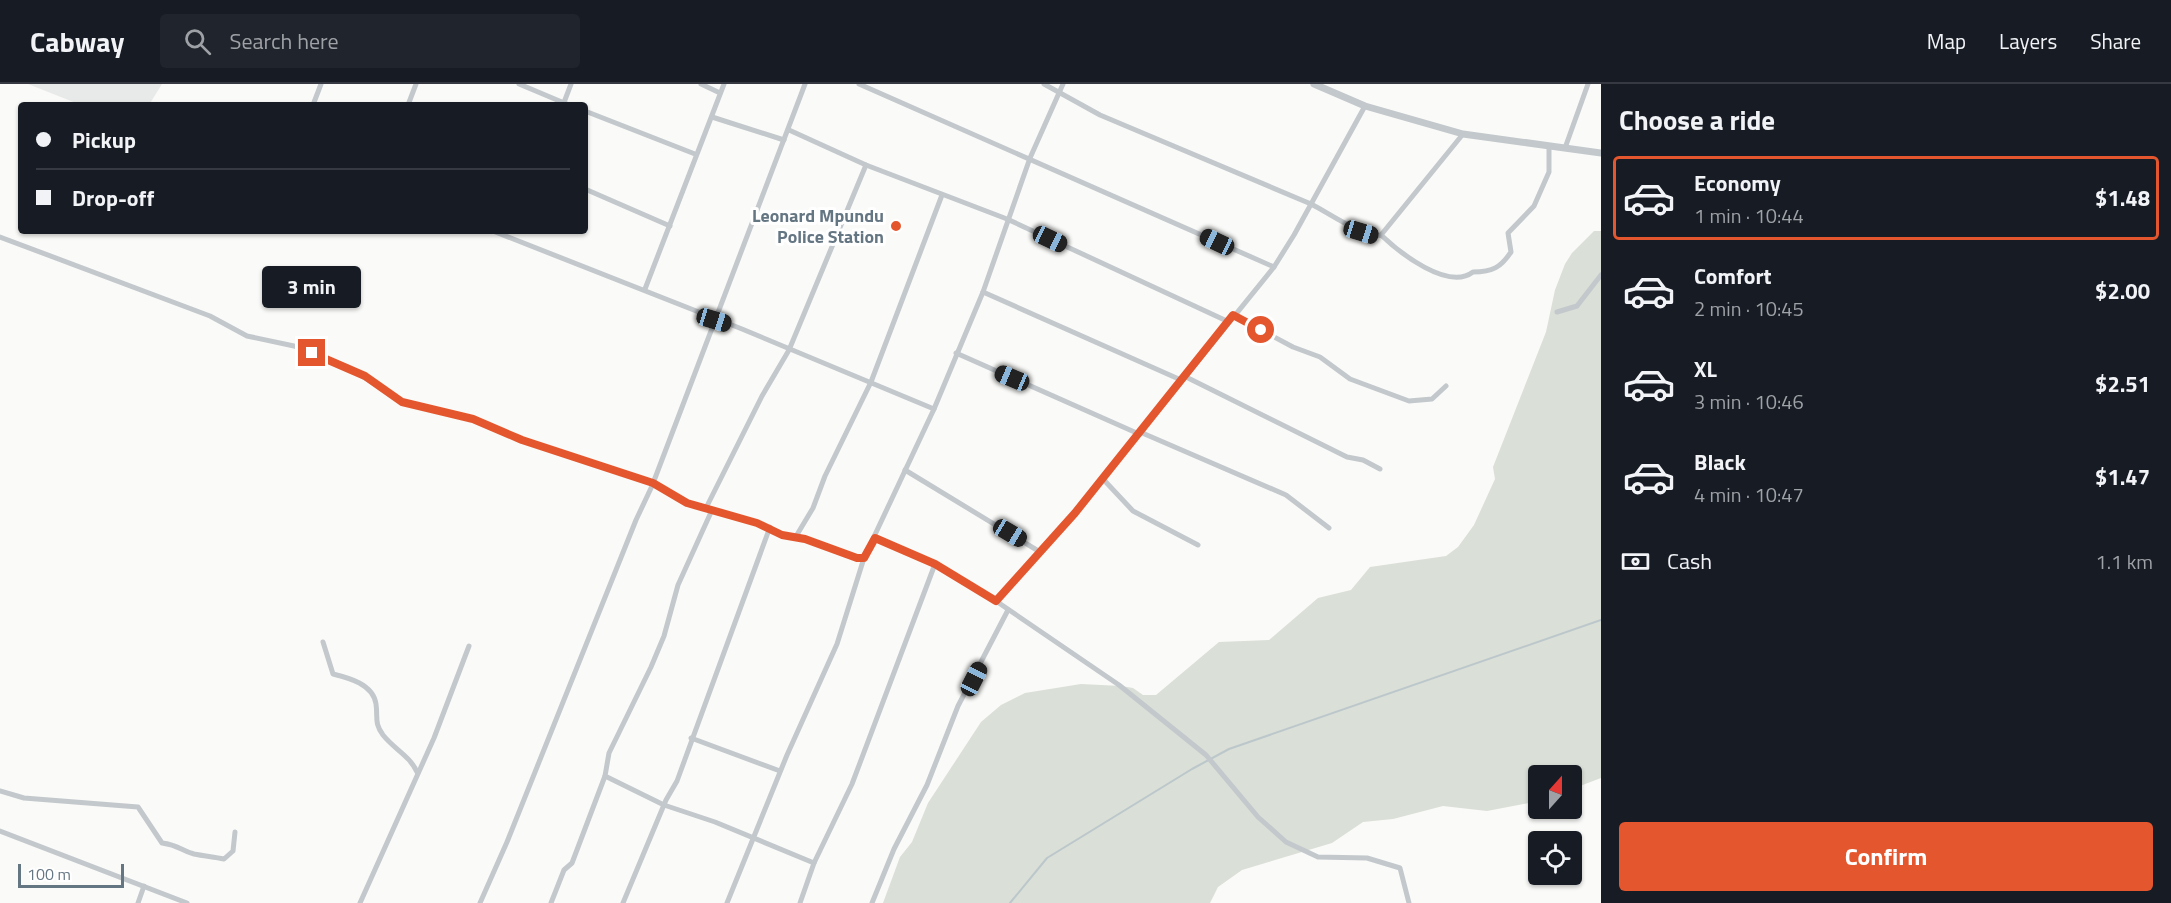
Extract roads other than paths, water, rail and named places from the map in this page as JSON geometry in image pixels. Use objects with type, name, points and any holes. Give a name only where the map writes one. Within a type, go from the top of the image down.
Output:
[{"type":"street","points":[[314,102],[321,84]]},
{"type":"street","points":[[409,102],[416,84]]},
{"type":"street","points":[[519,84],[561,102]]},
{"type":"street","points":[[566,102],[571,84]]},
{"type":"street","points":[[701,84],[720,93]]},
{"type":"street","points":[[645,290],[695,154],[724,84]]},
{"type":"street","points":[[480,903],[653,483],[714,320],[728,292],[805,84]]},
{"type":"street","points":[[859,84],[1274,267]]},
{"type":"street","points":[[1044,84],[1060,90],[1075,103],[1100,115],[1311,204],[1374,237],[1381,235],[1463,134]]},
{"type":"street","points":[[727,903],[780,771],[837,644],[864,558],[934,409],[982,292],[1030,158],[1063,84]]},
{"type":"street","points":[[1314,84],[1365,106],[1463,134],[1601,153]]},
{"type":"street","points":[[1565,148],[1588,84]]},
{"type":"street","points":[[996,601],[1102,479],[1274,267],[1365,106]]},
{"type":"street","points":[[588,112],[695,154]]},
{"type":"street","points":[[712,117],[784,140]]},
{"type":"street","points":[[789,130],[866,165],[1008,219],[1229,322]]},
{"type":"street","points":[[1381,235],[1404,256],[1450,278],[1468,276],[1473,272],[1485,273],[1501,267],[1511,252],[1508,238],[1510,228],[1530,212],[1549,172],[1549,146]]},
{"type":"street","points":[[551,903],[564,870],[572,863],[605,776],[609,753],[660,647],[678,585],[709,509],[762,396],[789,350],[866,165]]},
{"type":"street","points":[[588,190],[670,226]]},
{"type":"street","points":[[795,538],[813,508],[825,477],[871,382],[942,195]]},
{"type":"street","points":[[501,234],[645,290],[934,409]]},
{"type":"street","points":[[511,238],[513,234]]},
{"type":"street","points":[[0,237],[201,312],[248,336],[294,346],[348,367],[402,402],[473,419],[522,440],[653,483],[687,503],[770,527],[782,535],[805,539],[857,558],[864,558]]},
{"type":"street","points":[[1557,312],[1576,306],[1601,275]]},
{"type":"street","points":[[982,292],[1183,378],[1347,457],[1364,460],[1380,469]]},
{"type":"street","points":[[1233,315],[1293,347],[1320,357],[1350,379],[1409,401],[1432,399],[1446,386]]},
{"type":"street","points":[[956,353],[1286,495],[1329,528]]},
{"type":"street","points":[[905,470],[1040,552]]},
{"type":"street","points":[[1102,479],[1133,511],[1198,545]]},
{"type":"street","points":[[623,903],[664,805],[677,781],[770,527]]},
{"type":"street","points":[[875,538],[935,564],[996,601],[1119,684],[1206,755],[1258,817],[1298,849],[1318,857],[1377,860],[1400,868],[1409,903]]},
{"type":"street","points":[[800,903],[814,863],[852,784],[935,564]]},
{"type":"street","points":[[872,903],[894,849],[927,785],[958,706],[1008,610]]},
{"type":"street","points":[[323,642],[333,674],[353,679],[369,690],[376,703],[375,724],[385,737],[412,762],[417,772]]},
{"type":"street","points":[[360,903],[440,722],[469,646]]},
{"type":"street","points":[[691,738],[780,771]]},
{"type":"street","points":[[605,776],[664,805],[754,837],[814,863]]},
{"type":"street","points":[[0,791],[24,798],[138,807],[162,843],[172,842],[191,853],[224,859],[233,851],[235,832]]},
{"type":"street","points":[[0,831],[187,903]]},
{"type":"street","points":[[138,903],[144,886]]},
{"type":"waterway","points":[[1010,903],[1047,858],[1192,769],[1229,749],[1601,620]]},
{"type":"place","name":"Leonard Mpundu Police Station","points":[[896,226]]}]
